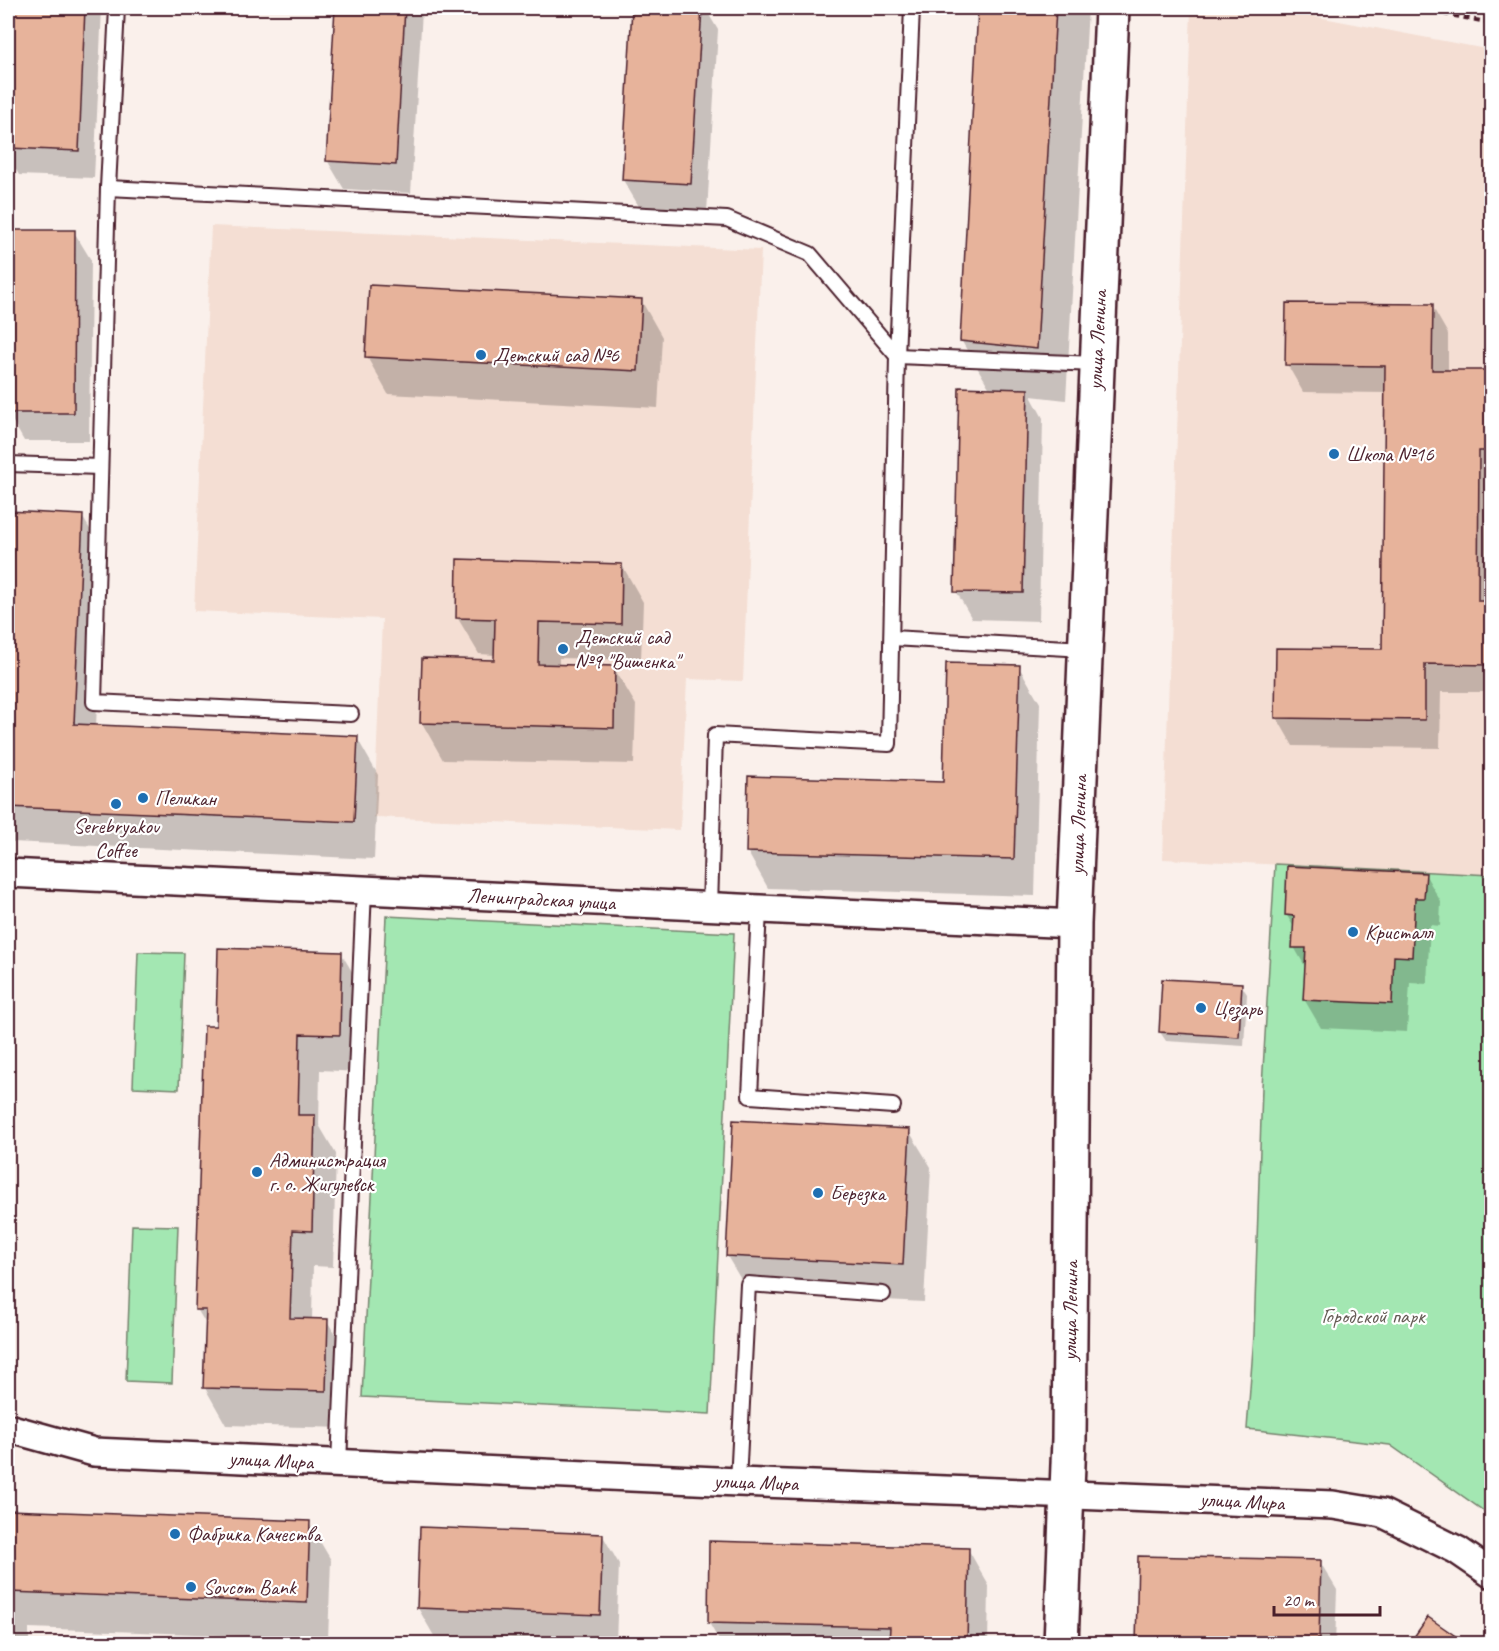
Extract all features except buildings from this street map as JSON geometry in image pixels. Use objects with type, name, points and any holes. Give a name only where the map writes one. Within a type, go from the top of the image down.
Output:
[{"type":"street","name":"улица Ленина","points":[[1061,1644],[1066,1494],[1074,924],[1112,8]]},
{"type":"street","name":"Ленинградская улица","points":[[8,873],[1074,924]]},
{"type":"street","name":"улица Мира","points":[[8,1428],[94,1452],[738,1482],[1333,1505],[1382,1513],[1457,1550],[1491,1574]]},
{"type":"lane","points":[[117,8],[108,188],[94,702],[351,714]]},
{"type":"lane","points":[[710,908],[715,735],[889,744],[897,356],[912,8]]},
{"type":"lane","points":[[108,188],[727,219],[810,254],[897,356],[1096,364]]},
{"type":"lane","points":[[8,464],[100,467]]},
{"type":"lane","points":[[892,638],[1085,649]]},
{"type":"lane","points":[[339,1463],[364,890]]},
{"type":"lane","points":[[759,910],[750,1096],[893,1106]]},
{"type":"lane","points":[[738,1482],[748,1284],[883,1294]]},
{"type":"path","points":[[1412,8],[1491,23]]},
{"type":"shaded area","name":"Школа №16","points":[[1191,8],[1271,8],[1491,50],[1491,875],[1163,859]]},
{"type":"shaded area","points":[[211,226],[761,250],[743,681],[687,679],[680,830],[374,817],[382,619],[194,611]]},
{"type":"green space","name":"Городской парк","points":[[1275,864],[1491,875],[1491,1516],[1390,1445],[1247,1429],[1254,1335],[1262,1087]]},
{"type":"green space","points":[[386,916],[734,933],[710,1414],[362,1397]]},
{"type":"green space","points":[[138,952],[184,953],[179,1089],[133,1087]]},
{"type":"green space","points":[[132,1225],[178,1226],[172,1383],[126,1381]]},
{"type":"place","name":"Детский сад №6","points":[[481,355]]},
{"type":"place","name":"Школа №16","points":[[1334,454]]},
{"type":"place","name":"Детский сад №9 \"Вишенка\"","points":[[563,649]]},
{"type":"place","name":"Пеликан","points":[[143,798]]},
{"type":"place","name":"Serebryakov Coffee","points":[[116,804]]},
{"type":"place","name":"Кристалл","points":[[1353,932]]},
{"type":"place","name":"Цезарь","points":[[1201,1008]]},
{"type":"place","name":"Администрация г. о. Жигулевск","points":[[257,1172]]},
{"type":"place","name":"Березка","points":[[818,1193]]},
{"type":"place","name":"Фабрика Качества","points":[[175,1534]]},
{"type":"place","name":"Sovcom Bank","points":[[191,1587]]}]
